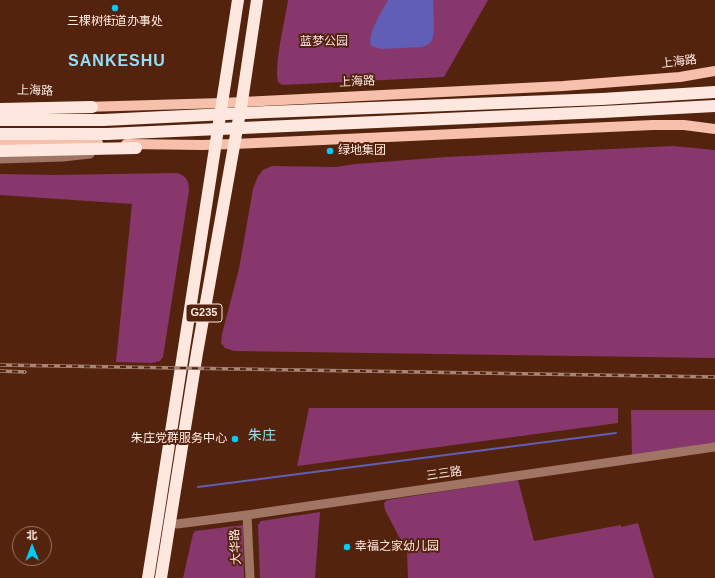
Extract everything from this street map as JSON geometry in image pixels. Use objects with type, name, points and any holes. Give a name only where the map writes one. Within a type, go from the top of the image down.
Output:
[{"type":"highway","name":"G235","points":[[148,578],[238,0]]},
{"type":"highway","name":"G235","points":[[161,578],[197,353],[242,101],[257,0]]},
{"type":"highway","points":[[658,95],[715,86]]},
{"type":"highway","points":[[0,120],[102,120],[602,99],[715,92]]},
{"type":"highway","points":[[0,134],[107,134],[715,106]]},
{"type":"highway","points":[[0,109],[92,107]]},
{"type":"highway","points":[[664,108],[688,113],[715,113]]},
{"type":"highway","points":[[0,151],[136,148]]},
{"type":"main road","name":"上海路","points":[[0,104],[92,107],[222,102],[563,86],[680,77],[715,71]]},
{"type":"main road","points":[[0,142],[203,145],[653,125],[684,125],[715,129]]},
{"type":"street","points":[[0,159],[63,158],[136,148],[203,145]]},
{"type":"street","name":"三三路","points":[[176,524],[715,447]]},
{"type":"street","name":"大华路","points":[[247,515],[250,578]]},
{"type":"green space","name":"蓝梦公园","points":[[288,0],[488,0],[444,77],[282,85],[278,82],[277,65]]},
{"type":"green space","points":[[673,146],[715,150],[715,358],[234,351],[225,348],[221,343],[239,269],[253,189],[258,176],[263,170],[272,166],[335,167],[446,157]]},
{"type":"green space","points":[[177,173],[187,179],[189,191],[163,357],[160,361],[152,363],[116,362],[132,204],[0,195],[0,174],[54,175]]},
{"type":"green space","points":[[309,408],[618,408],[618,423],[297,466]]},
{"type":"green space","points":[[631,410],[715,410],[715,443],[632,456]]},
{"type":"green space","points":[[518,480],[534,541],[638,523],[654,578],[408,578],[407,552],[385,510],[384,503],[387,500]]},
{"type":"green space","points":[[320,512],[315,578],[260,578],[258,525],[261,521]]},
{"type":"green space","points":[[243,525],[244,578],[183,578],[195,531]]},
{"type":"shaded area","points":[[388,0],[433,0],[434,31],[430,43],[422,47],[381,49],[371,46],[370,41],[373,29]]},
{"type":"waterway","points":[[198,487],[616,433]]},
{"type":"railway","points":[[0,365],[715,377]]},
{"type":"railway","points":[[0,371],[25,372]]},
{"type":"place","name":"三棵树街道办事处","points":[[115,8]]},
{"type":"place","name":"绿地集团","points":[[330,151]]},
{"type":"place","name":"朱庄党群服务中心","points":[[235,439]]},
{"type":"place","name":"幸福之家幼儿园","points":[[347,547]]},
{"type":"district","name":"SANKESHU","points":[[117,62]]},
{"type":"district","name":"朱庄","points":[[262,436]]}]
